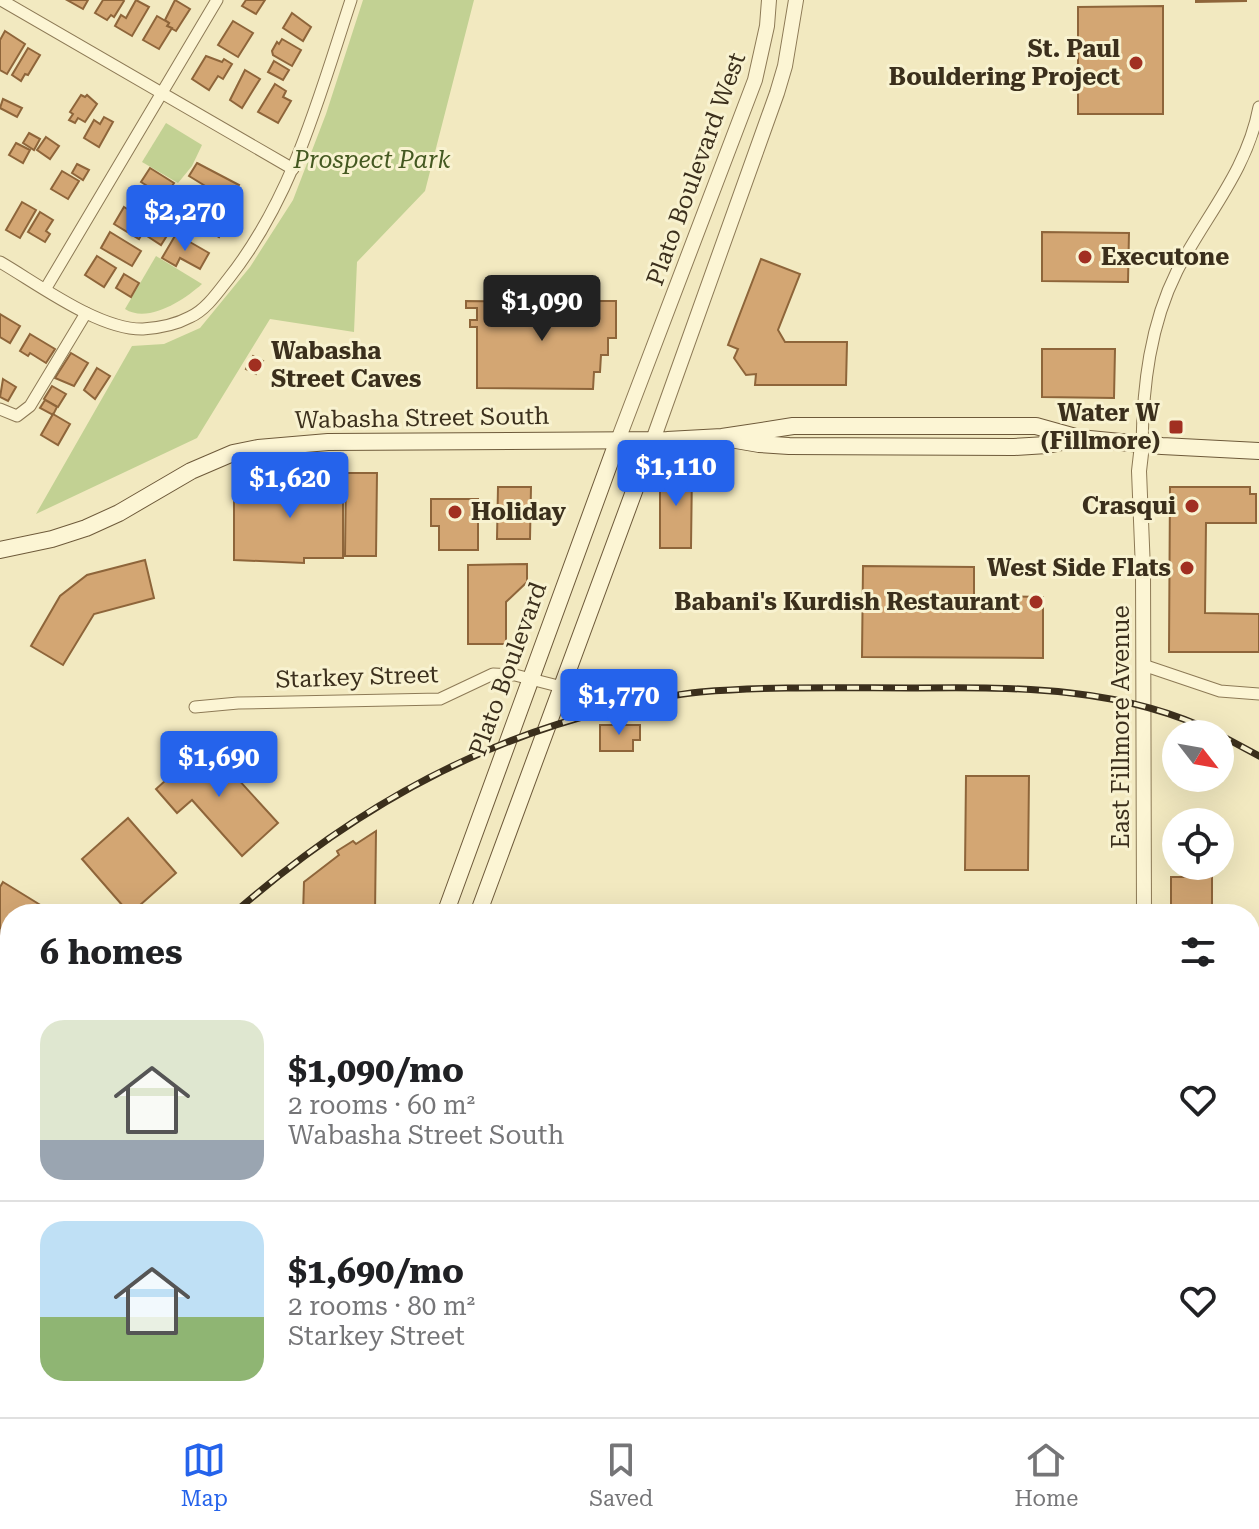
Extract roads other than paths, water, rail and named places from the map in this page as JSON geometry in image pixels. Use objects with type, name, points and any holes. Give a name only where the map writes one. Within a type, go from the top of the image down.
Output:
[{"type":"main road","name":"Wabasha Street South","points":[[0,550],[86,528],[119,513],[201,466],[233,453],[328,442],[653,440],[722,437],[793,426],[1036,426],[1079,438],[1142,445],[1259,451]]},
{"type":"main road","name":"Plato Boulevard","points":[[449,904],[618,440]]},
{"type":"main road","points":[[482,904],[653,440]]},
{"type":"street","points":[[1,0],[293,169]]},
{"type":"street","points":[[46,288],[217,0]]},
{"type":"street","points":[[0,262],[86,313],[111,323],[141,329],[192,317],[219,291],[261,233],[305,140],[351,0]]},
{"type":"street","name":"Plato Boulevard West","points":[[618,440],[755,80],[767,26],[769,0]]},
{"type":"street","name":"Plato Boulevard West","points":[[653,440],[777,93],[796,0]]},
{"type":"street","points":[[1142,445],[1148,368],[1160,313],[1177,272],[1238,170],[1252,136],[1259,107]]},
{"type":"street","points":[[0,409],[17,416],[30,406],[86,313]]},
{"type":"street","name":"East Fillmore Avenue","points":[[1142,445],[1139,471],[1143,570],[1144,904]]},
{"type":"street","points":[[1143,665],[1220,691],[1259,694]]},
{"type":"street","name":"Starkey Street","points":[[195,707],[238,703],[440,699],[493,674],[531,678],[562,687]]},
{"type":"railway","points":[[245,904],[274,879],[361,817],[454,765],[553,726],[664,697],[781,688],[1033,690],[1109,699],[1186,720]]},
{"type":"railway","points":[[1234,743],[1259,756]]},
{"type":"place","name":"St. Paul Bouldering Project","points":[[1136,63]]},
{"type":"place","name":"Executone","points":[[1085,257]]},
{"type":"place","name":"Wabasha Street Caves","points":[[255,365]]},
{"type":"place","name":"Water W (Fillmore)","points":[[1176,427]]},
{"type":"place","name":"Crasqui","points":[[1192,506]]},
{"type":"place","name":"Holiday","points":[[455,512]]},
{"type":"place","name":"West Side Flats","points":[[1187,568]]},
{"type":"place","name":"Babani's Kurdish Restaurant","points":[[1036,602]]},
{"type":"park label","name":"Prospect Park","points":[[372,160]]}]
